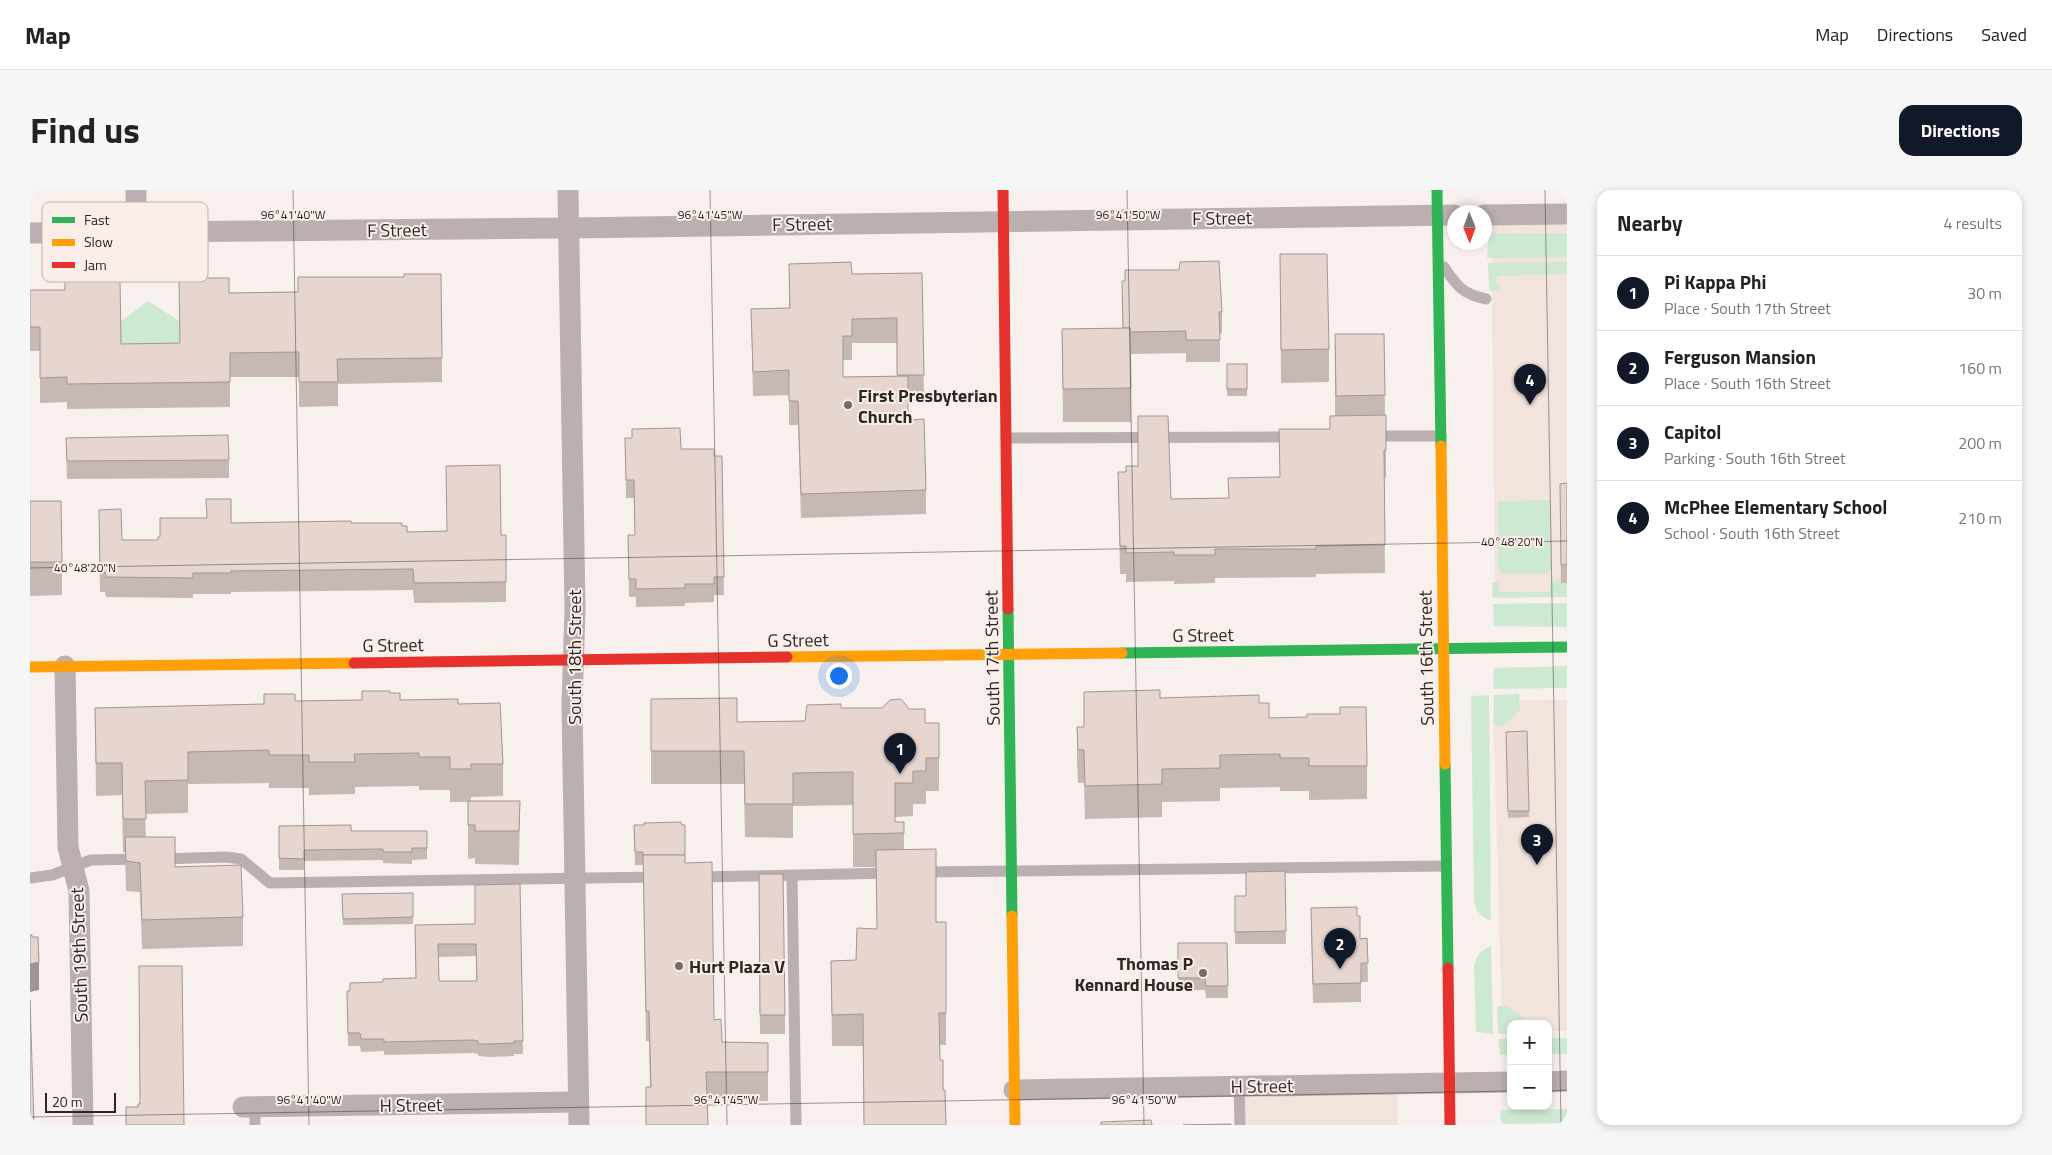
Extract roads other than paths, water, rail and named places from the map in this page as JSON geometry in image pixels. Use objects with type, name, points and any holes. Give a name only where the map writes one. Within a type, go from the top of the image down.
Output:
[{"type":"main road","name":"South 17th Street","points":[[1003,190],[1015,1125]]},
{"type":"main road","name":"South 16th Street","points":[[1437,190],[1446,216],[1438,260],[1450,1125]]},
{"type":"main road","name":"G Street","points":[[30,667],[1567,647]]},
{"type":"street","name":"South 18th Street","points":[[568,190],[579,1125]]},
{"type":"street","points":[[1492,215],[1567,214]]},
{"type":"street","name":"F Street","points":[[208,232],[1446,216]]},
{"type":"street","name":"South 19th Street","points":[[65,666],[68,847],[79,891],[83,1125]]},
{"type":"street","points":[[1552,1082],[1567,1081]]},
{"type":"street","name":"H Street","points":[[1014,1090],[1507,1082]]},
{"type":"street","name":"H Street","points":[[251,1113],[578,1102]]},
{"type":"lane","points":[[1438,260],[1460,290],[1472,296],[1486,299]]},
{"type":"lane","points":[[1364,436],[1441,436]]},
{"type":"lane","points":[[1006,438],[1307,437]]},
{"type":"lane","points":[[30,878],[52,875],[91,860],[226,857],[241,859],[270,883],[664,877]]},
{"type":"lane","points":[[683,877],[1446,866]]},
{"type":"lane","points":[[792,876],[796,1125]]},
{"type":"lane","points":[[1240,1086],[1240,1125]]},
{"type":"place","name":"First Presbyterian Church","points":[[848,405]]},
{"type":"place","name":"McPhee Elementary School","points":[[1530,405]]},
{"type":"place","name":"Pi Kappa Phi","points":[[900,774]]},
{"type":"place","name":"Capitol","points":[[1537,865]]},
{"type":"place","name":"Hurt Plaza V","points":[[679,966]]},
{"type":"place","name":"Ferguson Mansion","points":[[1340,969]]},
{"type":"place","name":"Thomas P Kennard House","points":[[1203,973]]}]
